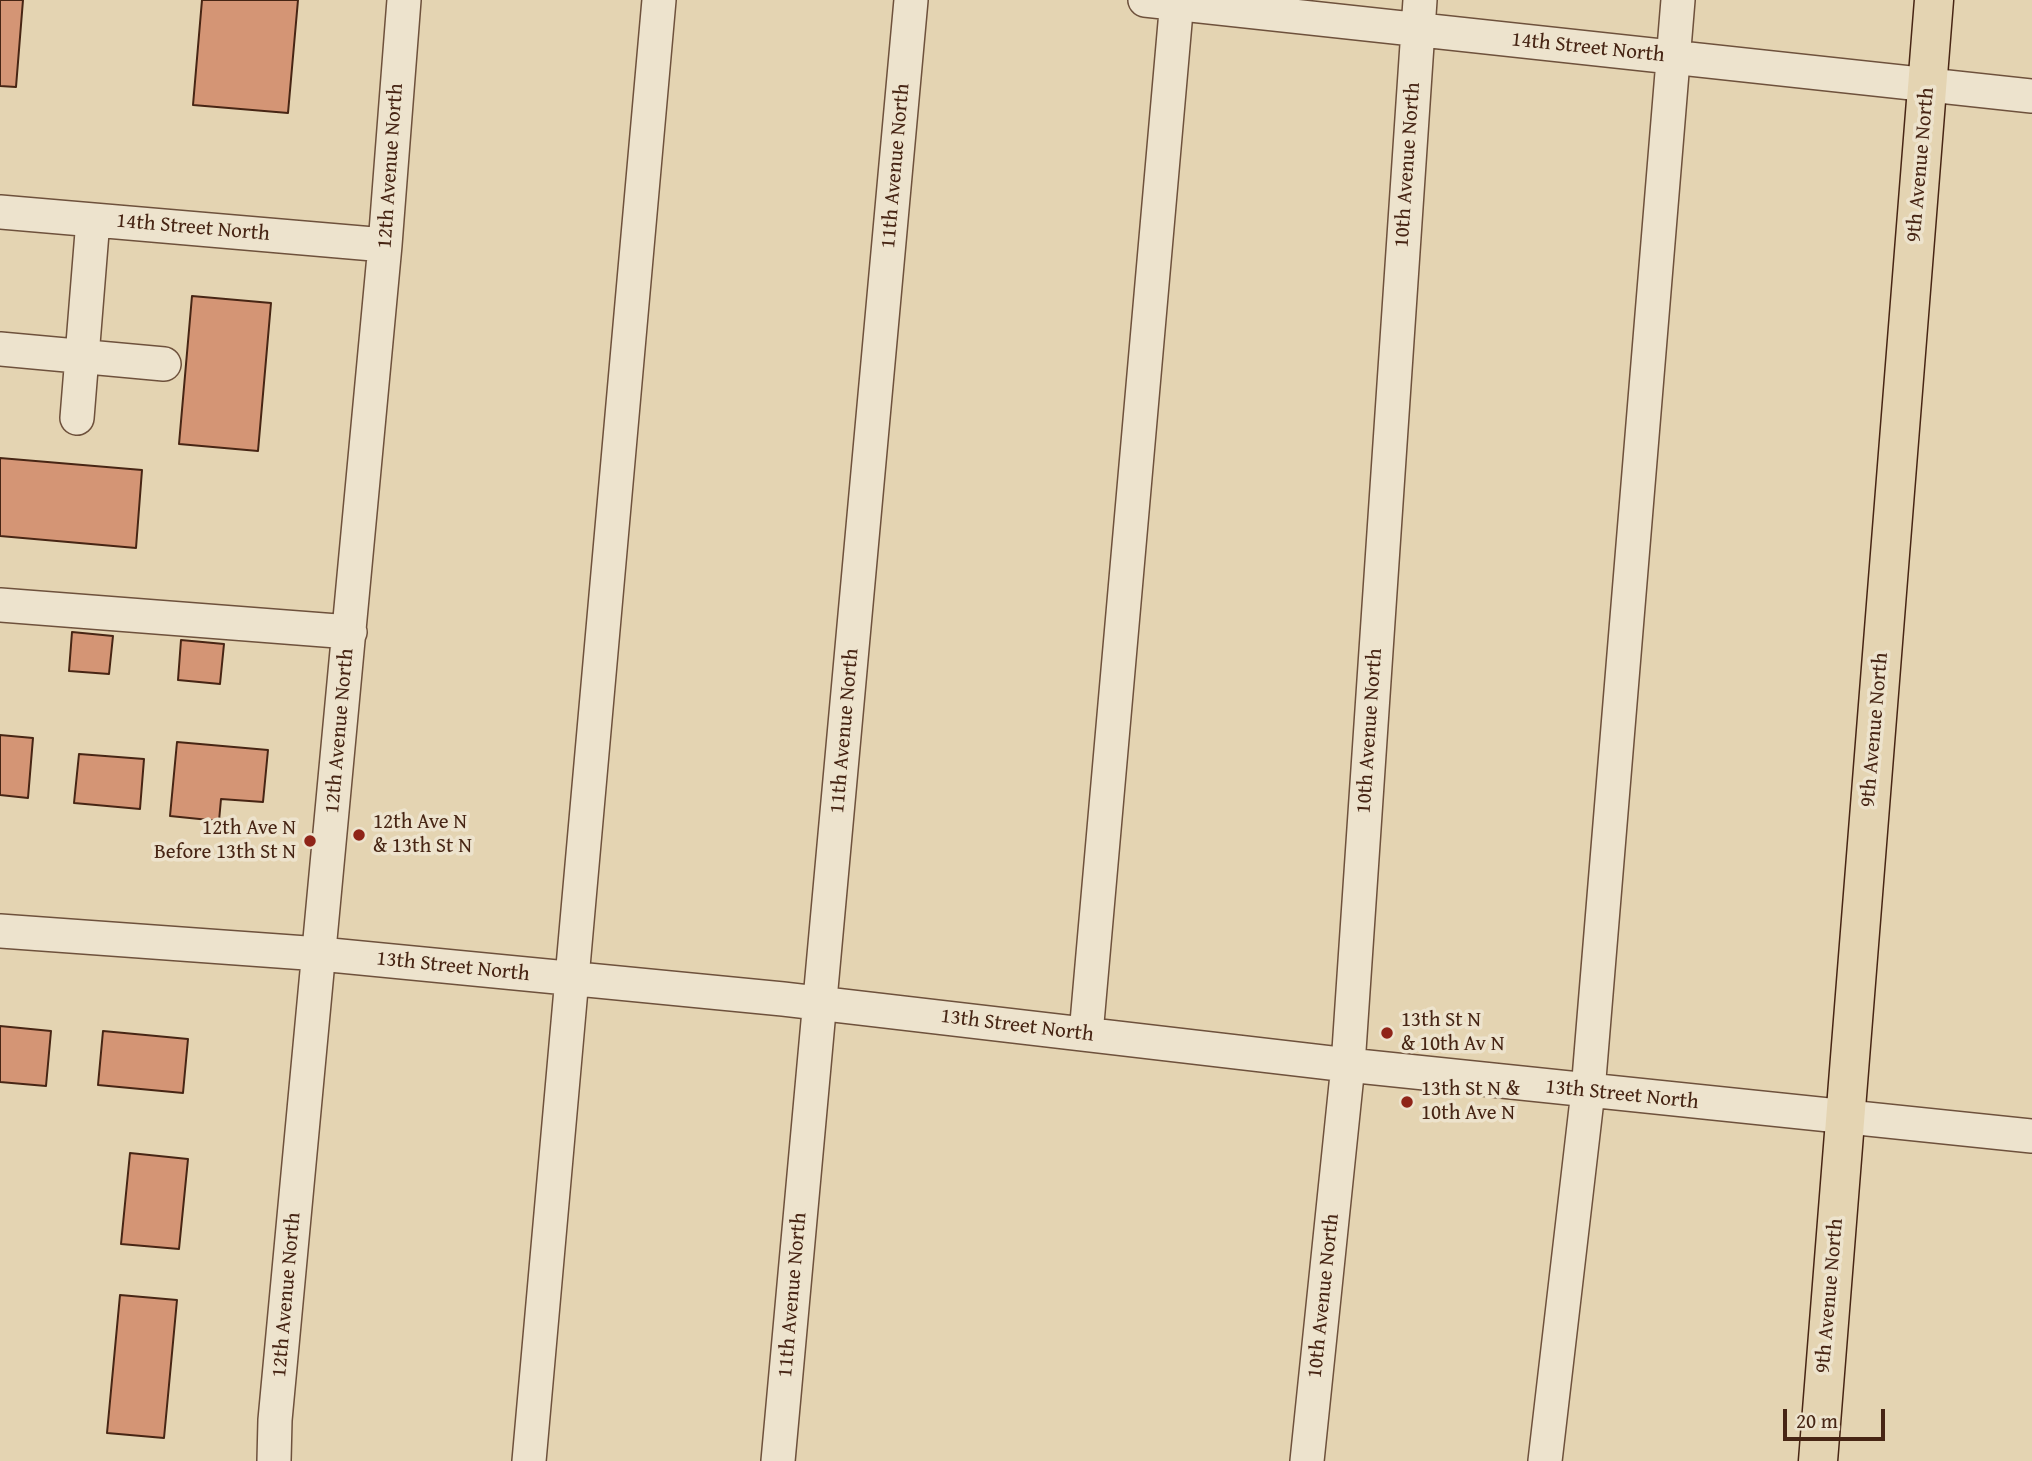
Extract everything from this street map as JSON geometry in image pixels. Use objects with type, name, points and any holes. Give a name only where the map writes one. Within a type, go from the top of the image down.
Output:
[{"type":"main road","name":"9th Avenue North","points":[[1818,1461],[1934,0]]},
{"type":"street","name":"12th Avenue North","points":[[274,1461],[275,1420],[385,245],[404,0]]},
{"type":"street","points":[[529,1461],[659,0]]},
{"type":"street","name":"11th Avenue North","points":[[778,1461],[911,0]]},
{"type":"street","points":[[1545,1461],[1588,1091],[1678,0]]},
{"type":"street","name":"14th Street North","points":[[1166,1],[1418,15],[1674,57],[2032,96]]},
{"type":"street","points":[[1086,1034],[1166,1]]},
{"type":"street","name":"10th Avenue North","points":[[1307,1461],[1348,1065],[1418,15]]},
{"type":"street","name":"14th Street North","points":[[0,212],[385,245]]},
{"type":"street","points":[[77,418],[93,220]]},
{"type":"street","points":[[0,349],[164,364]]},
{"type":"street","points":[[0,605],[349,632]]},
{"type":"street","name":"13th Street North","points":[[0,931],[320,954],[820,1003],[1348,1065],[2032,1136]]},
{"type":"building","points":[[0,0],[23,0],[16,87],[0,86]]},
{"type":"building","points":[[202,0],[298,0],[288,113],[193,105]]},
{"type":"building","points":[[192,296],[271,303],[258,451],[179,444]]},
{"type":"building","points":[[0,458],[142,470],[136,548],[0,536]]},
{"type":"building","points":[[72,632],[113,636],[109,674],[69,671]]},
{"type":"building","points":[[181,640],[224,644],[220,684],[178,680]]},
{"type":"building","points":[[0,735],[33,738],[28,798],[0,795]]},
{"type":"building","points":[[177,742],[268,750],[263,802],[221,799],[219,821],[170,816]]},
{"type":"building","points":[[79,754],[144,759],[140,809],[74,803]]},
{"type":"building","points":[[0,1026],[51,1031],[46,1086],[0,1082]]},
{"type":"building","points":[[103,1031],[188,1039],[183,1093],[98,1085]]},
{"type":"building","points":[[130,1153],[188,1159],[179,1249],[121,1244]]},
{"type":"building","points":[[120,1295],[177,1300],[164,1438],[107,1433]]},
{"type":"place","name":"12th Ave N & 13th St N","points":[[359,835]]},
{"type":"place","name":"12th Ave N Before 13th St N","points":[[310,841]]},
{"type":"place","name":"13th St N & 10th Av N","points":[[1387,1033]]},
{"type":"place","name":"13th St N & 10th Ave N","points":[[1407,1102]]}]
